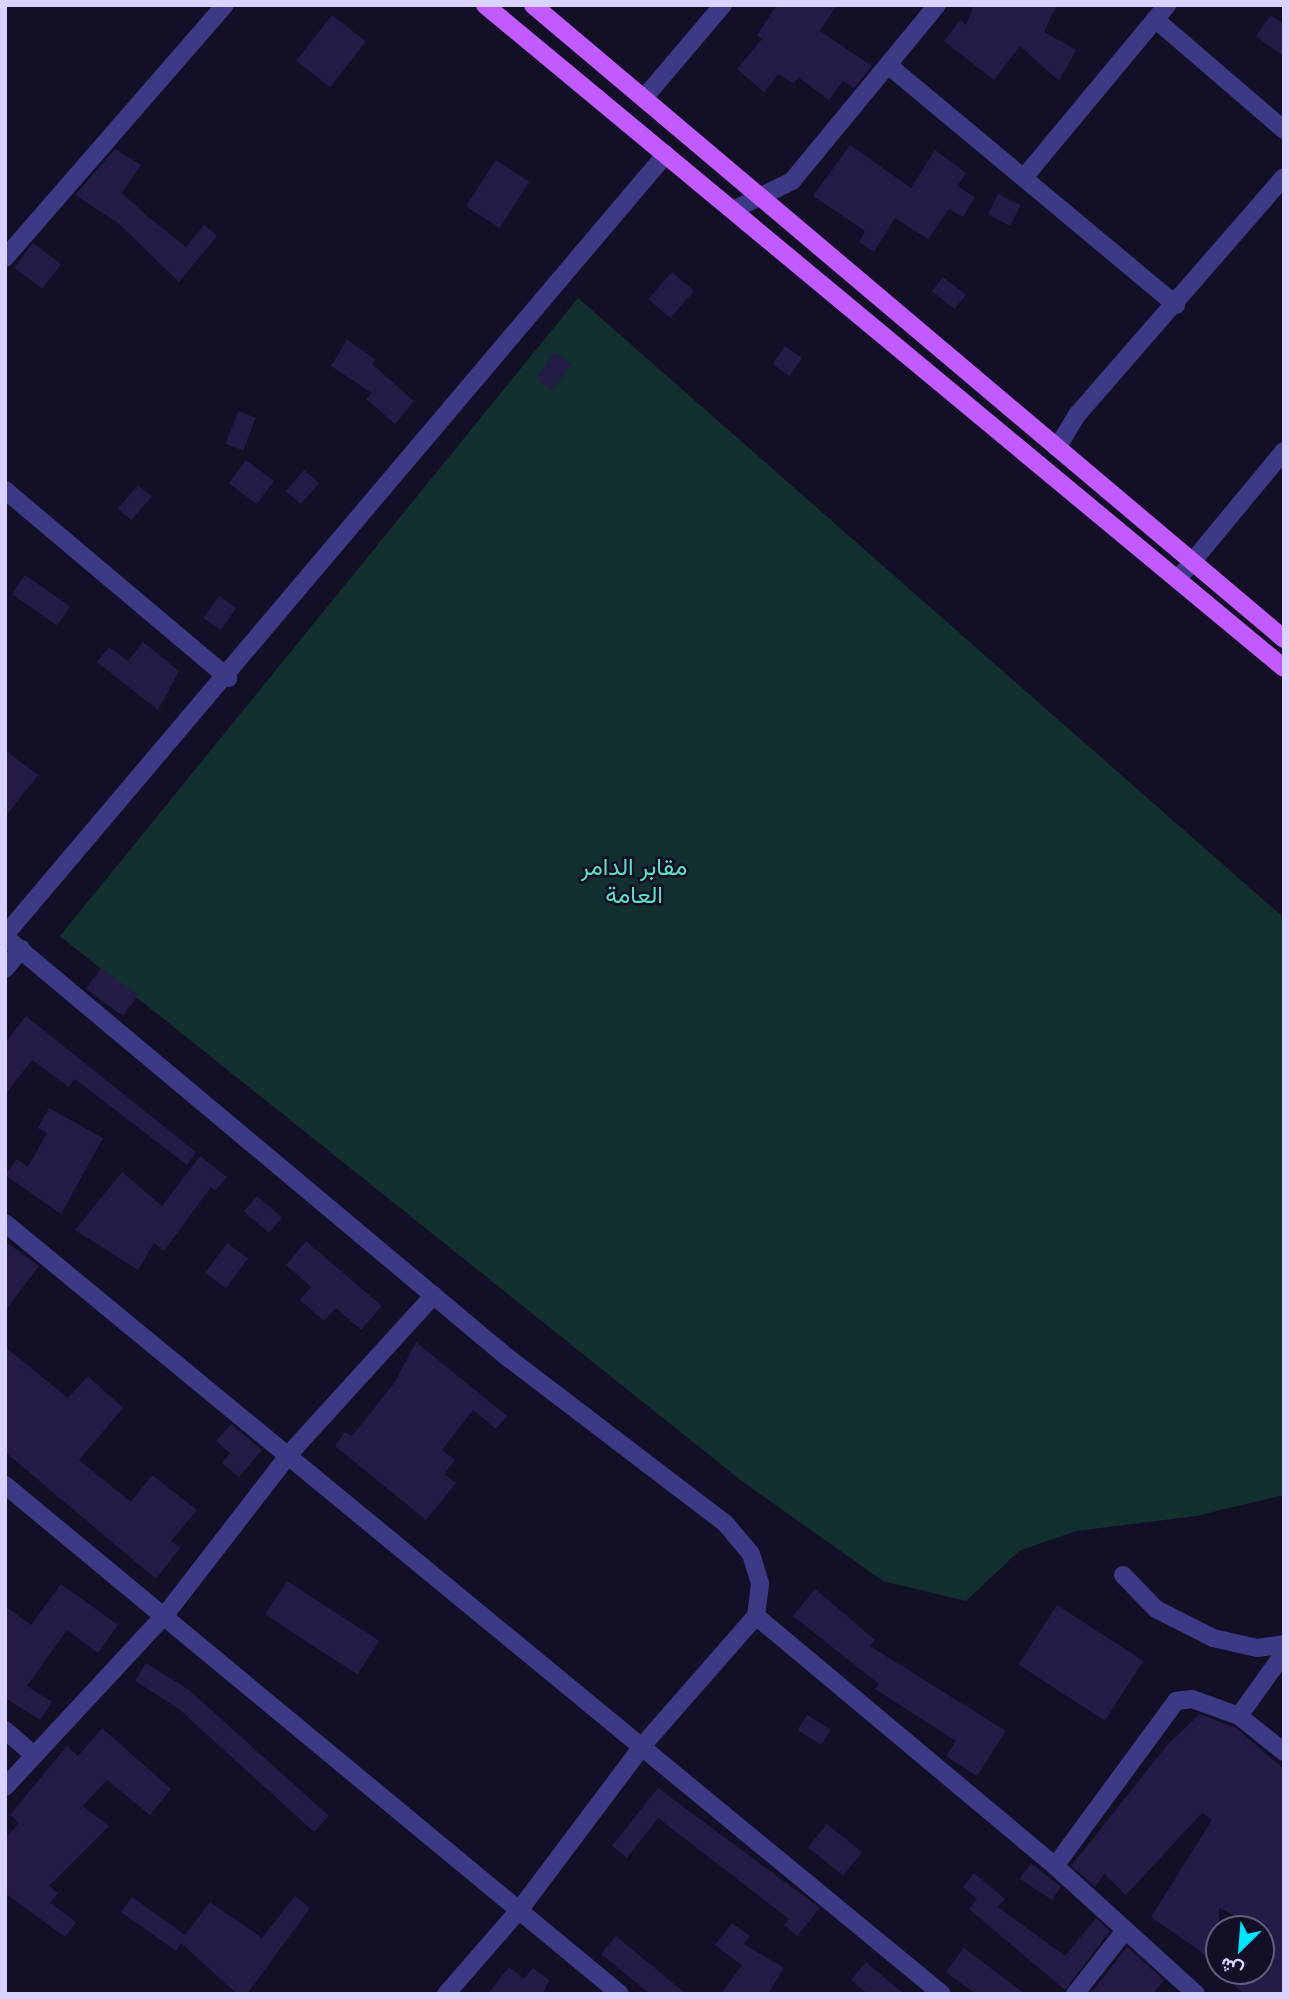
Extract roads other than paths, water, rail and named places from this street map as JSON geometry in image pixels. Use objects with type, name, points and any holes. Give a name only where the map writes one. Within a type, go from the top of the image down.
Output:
[{"type":"main road","points":[[485,5],[1284,668]]},
{"type":"main road","points":[[533,5],[1284,639]]},
{"type":"street","points":[[5,258],[225,5]]},
{"type":"street","points":[[644,98],[723,5]]},
{"type":"street","points":[[733,210],[756,196],[792,181],[937,5]]},
{"type":"street","points":[[1027,174],[1161,12],[1284,130]]},
{"type":"street","points":[[888,65],[1027,174],[1176,305]]},
{"type":"street","points":[[446,1994],[520,1909],[644,1744],[756,1616],[760,1584],[751,1554],[725,1523],[434,1295],[5,936],[228,678],[666,154]]},
{"type":"street","points":[[1056,447],[1077,415],[1176,305],[1284,177]]},
{"type":"street","points":[[1178,579],[1284,451]]},
{"type":"street","points":[[5,490],[228,678]]},
{"type":"street","points":[[5,969],[21,949]]},
{"type":"street","points":[[5,1223],[291,1452],[942,1994]]},
{"type":"street","points":[[5,1787],[165,1615],[291,1452],[434,1295]]},
{"type":"street","points":[[5,1485],[620,1994]]},
{"type":"street","points":[[1123,1575],[1156,1609],[1213,1638],[1257,1648],[1284,1644]]},
{"type":"street","points":[[756,1616],[1055,1866],[1123,1933],[1196,1994]]},
{"type":"street","points":[[1239,1716],[1284,1653]]},
{"type":"street","points":[[1055,1866],[1176,1701],[1192,1699],[1239,1716],[1284,1752]]},
{"type":"street","points":[[5,1730],[33,1754]]},
{"type":"street","points":[[1075,1994],[1123,1933]]},
{"type":"park label","name":"مقابر الدامر العامة","points":[[634,881]]}]
